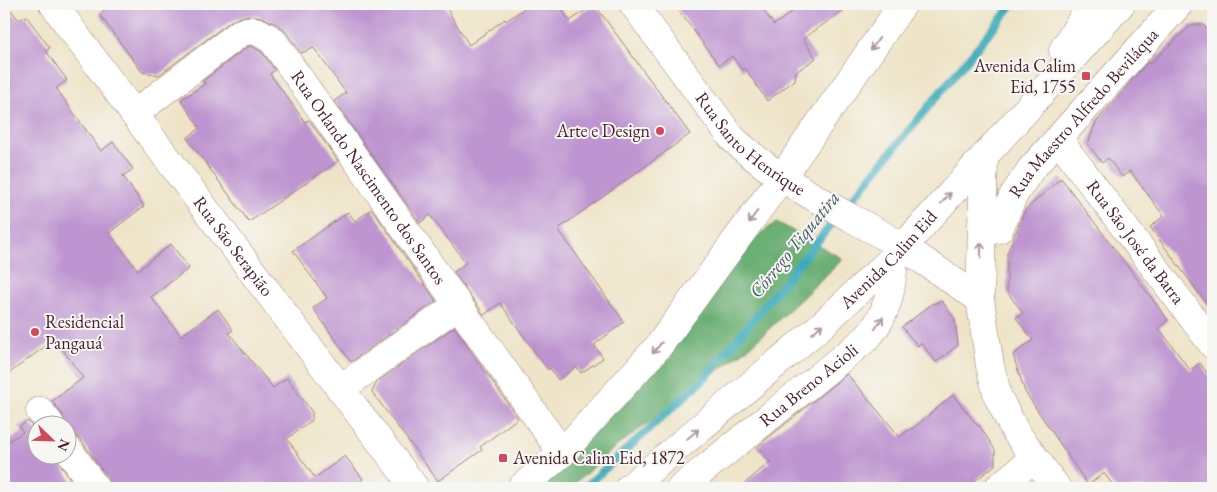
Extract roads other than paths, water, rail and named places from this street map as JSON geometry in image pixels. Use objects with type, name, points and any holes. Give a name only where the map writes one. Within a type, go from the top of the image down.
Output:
[{"type":"street","name":"Rua São Serapião","points":[[53,4],[414,488]]},
{"type":"street","name":"Rua Santo Henrique","points":[[633,4],[732,138],[757,161],[863,225],[898,252]]},
{"type":"street","points":[[521,488],[562,453],[658,346],[793,184],[903,4]]},
{"type":"street","points":[[1030,105],[1084,16],[1089,4]]},
{"type":"street","name":"Avenida Calim Eid","points":[[629,488],[822,325],[898,252],[1121,4]]},
{"type":"street","name":"Rua Maestro Alfredo Beviláqua","points":[[999,229],[1013,196],[1031,169],[1179,4]]},
{"type":"street","name":"Rua Orlando Nascimento dos Santos","points":[[134,114],[240,33],[248,30],[261,32],[273,41],[562,453]]},
{"type":"street","name":"Rua São José da Barra","points":[[1058,139],[1213,346]]},
{"type":"street","name":"Rua Maestro Alfredo Beviláqua","points":[[984,157],[980,299],[990,366],[998,397],[1015,431],[1057,488]]},
{"type":"street","points":[[898,252],[980,299]]},
{"type":"street","name":"Rua Breno Acioli","points":[[681,488],[867,338],[878,326],[886,306],[898,252]]},
{"type":"street","points":[[340,389],[458,305]]},
{"type":"street","points":[[998,488],[1034,458]]},
{"type":"street","points":[[78,463],[95,488]]},
{"type":"waterway","name":"Córrego Tiquatira","points":[[584,488],[704,379],[1013,4]]},
{"type":"place","name":"Avenida Calim Eid, 1755","points":[[1086,76]]},
{"type":"place","name":"Arte e Design","points":[[660,131]]},
{"type":"place","name":"Residencial Pangauá","points":[[35,332]]},
{"type":"place","name":"Avenida Calim Eid, 1872","points":[[503,458]]}]
